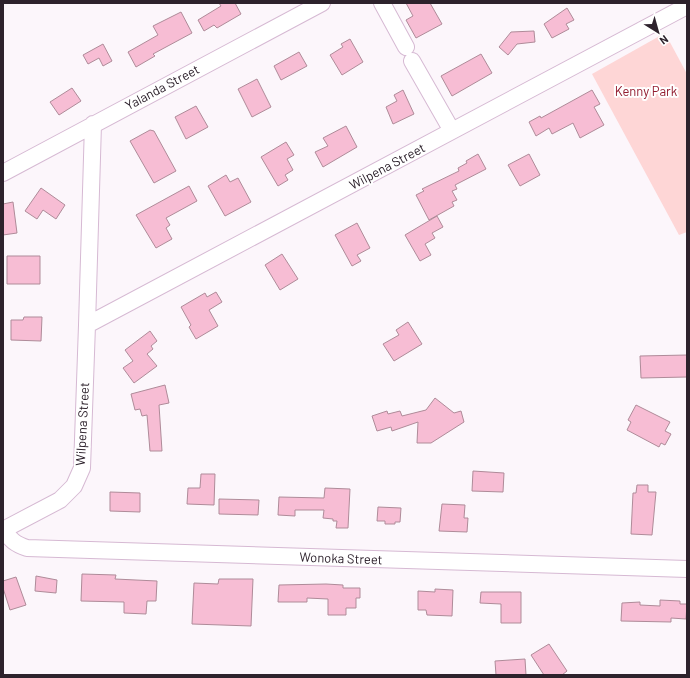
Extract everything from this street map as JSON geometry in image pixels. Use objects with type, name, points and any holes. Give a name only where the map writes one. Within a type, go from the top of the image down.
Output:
[{"type":"street","name":"Yalanda Street","points":[[3,173],[322,3]]},
{"type":"street","points":[[382,3],[452,131]]},
{"type":"street","name":"Wilpena Street","points":[[87,326],[687,6]]},
{"type":"street","name":"Wilpena Street","points":[[4,529],[60,500],[74,486],[82,468],[93,124]]},
{"type":"street","name":"Wonoka Street","points":[[4,529],[9,539],[15,545],[27,548],[687,569]]},
{"type":"green space","name":"Kenny Park","points":[[665,33],[687,74],[687,232],[679,235],[592,74]]},
{"type":"building","points":[[219,3],[235,3],[241,14],[217,28],[214,25],[204,31],[198,20],[221,6]]},
{"type":"building","points":[[406,3],[430,3],[442,24],[416,38],[406,20],[413,16]]},
{"type":"building","points":[[567,8],[574,20],[566,24],[569,29],[552,38],[544,24]]},
{"type":"building","points":[[181,12],[192,33],[153,54],[155,56],[136,67],[128,52],[158,35],[153,26]]},
{"type":"building","points":[[534,31],[535,42],[517,44],[508,55],[499,47],[511,32]]},
{"type":"building","points":[[350,39],[363,62],[342,75],[330,55],[343,47],[341,44]]},
{"type":"building","points":[[103,44],[112,61],[103,66],[99,58],[88,64],[83,55]]},
{"type":"building","points":[[299,52],[307,66],[281,80],[274,66]]},
{"type":"building","points":[[481,54],[492,73],[452,96],[441,76]]},
{"type":"building","points":[[257,79],[271,107],[252,117],[238,89]]},
{"type":"building","points":[[72,88],[81,101],[59,115],[50,102]]},
{"type":"building","points":[[403,90],[414,114],[393,124],[386,107],[397,101],[394,95]]},
{"type":"building","points":[[592,90],[600,104],[594,107],[604,125],[580,138],[573,123],[552,134],[549,128],[536,136],[529,122],[540,116],[541,118]]},
{"type":"building","points":[[196,106],[208,127],[186,139],[175,117]]},
{"type":"building","points":[[346,126],[357,147],[323,167],[315,152],[328,146],[323,138]]},
{"type":"building","points":[[150,130],[154,131],[176,171],[154,183],[130,141]]},
{"type":"building","points":[[286,142],[294,155],[287,159],[293,170],[285,175],[288,180],[278,186],[261,157]]},
{"type":"building","points":[[478,154],[486,169],[455,185],[457,189],[452,191],[457,200],[452,202],[454,206],[429,220],[416,195],[424,191],[422,189],[459,171],[458,168]]},
{"type":"building","points":[[529,154],[540,175],[520,186],[508,165]]},
{"type":"building","points":[[226,175],[230,182],[238,178],[251,202],[225,216],[208,186]]},
{"type":"building","points":[[189,186],[197,201],[166,218],[170,225],[166,228],[172,239],[156,248],[136,215]]},
{"type":"building","points":[[41,188],[65,205],[56,219],[43,210],[37,219],[25,211]]},
{"type":"building","points":[[13,202],[17,233],[3,235],[3,204]]},
{"type":"building","points":[[437,216],[443,227],[432,233],[435,238],[425,244],[431,255],[420,261],[405,235]]},
{"type":"building","points":[[357,223],[370,248],[357,255],[361,261],[352,266],[335,235]]},
{"type":"building","points":[[282,254],[298,279],[280,290],[265,265]]},
{"type":"building","points":[[7,256],[40,256],[40,284],[7,284]]},
{"type":"building","points":[[216,292],[222,302],[209,310],[218,326],[196,339],[189,327],[191,325],[181,307],[205,293],[207,297]]},
{"type":"building","points":[[24,317],[42,317],[41,341],[11,340],[11,320],[23,320]]},
{"type":"building","points":[[408,322],[422,344],[394,361],[383,344],[399,335],[396,330]]},
{"type":"building","points":[[150,331],[157,341],[151,346],[153,349],[147,354],[157,366],[134,383],[123,368],[133,361],[125,350]]},
{"type":"building","points":[[687,355],[687,377],[641,378],[640,356]]},
{"type":"building","points":[[165,385],[169,403],[159,405],[162,451],[150,451],[147,415],[142,416],[140,409],[135,410],[131,394]]},
{"type":"building","points":[[435,398],[454,413],[461,411],[464,422],[431,443],[417,443],[418,422],[392,431],[391,427],[377,431],[372,416],[387,411],[388,414],[400,411],[402,416],[426,410]]},
{"type":"building","points":[[636,405],[670,422],[665,431],[671,434],[665,445],[661,443],[659,447],[627,430],[631,422],[628,420]]},
{"type":"building","points":[[473,471],[504,473],[503,492],[472,491]]},
{"type":"building","points":[[201,474],[215,474],[214,505],[187,504],[188,488],[200,488]]},
{"type":"building","points":[[637,485],[648,485],[648,492],[656,492],[652,535],[631,534],[633,493],[636,493]]},
{"type":"building","points":[[325,488],[350,489],[348,528],[336,528],[337,521],[323,518],[324,510],[295,510],[295,516],[278,515],[279,497],[324,498]]},
{"type":"building","points":[[110,492],[140,493],[140,512],[110,511]]},
{"type":"building","points":[[219,499],[259,500],[258,515],[219,514]]},
{"type":"building","points":[[442,504],[465,505],[464,518],[468,518],[467,532],[439,531]]},
{"type":"building","points":[[378,507],[401,508],[400,522],[395,522],[395,524],[385,524],[385,521],[377,521]]},
{"type":"building","points":[[82,574],[116,575],[115,579],[157,581],[156,601],[147,601],[146,614],[124,613],[124,602],[81,601]]},
{"type":"building","points":[[36,576],[57,580],[56,593],[35,591]]},
{"type":"building","points":[[16,577],[26,605],[10,610],[3,588],[3,581]]},
{"type":"building","points":[[219,579],[253,579],[251,626],[192,624],[194,583],[218,584]]},
{"type":"building","points":[[279,585],[343,585],[343,588],[360,588],[360,598],[356,598],[356,608],[346,608],[346,615],[328,615],[328,599],[307,598],[307,602],[278,602]]},
{"type":"building","points":[[435,589],[453,590],[452,616],[427,615],[426,610],[418,610],[418,591],[435,592]]},
{"type":"building","points":[[481,592],[521,592],[521,623],[501,623],[501,604],[480,603]]},
{"type":"building","points":[[660,600],[680,601],[680,604],[687,604],[686,619],[671,618],[671,622],[621,621],[622,603],[640,602],[640,605],[660,606]]},
{"type":"building","points":[[549,644],[567,671],[562,675],[544,675],[531,655]]},
{"type":"building","points":[[525,659],[526,675],[496,675],[495,661]]}]
